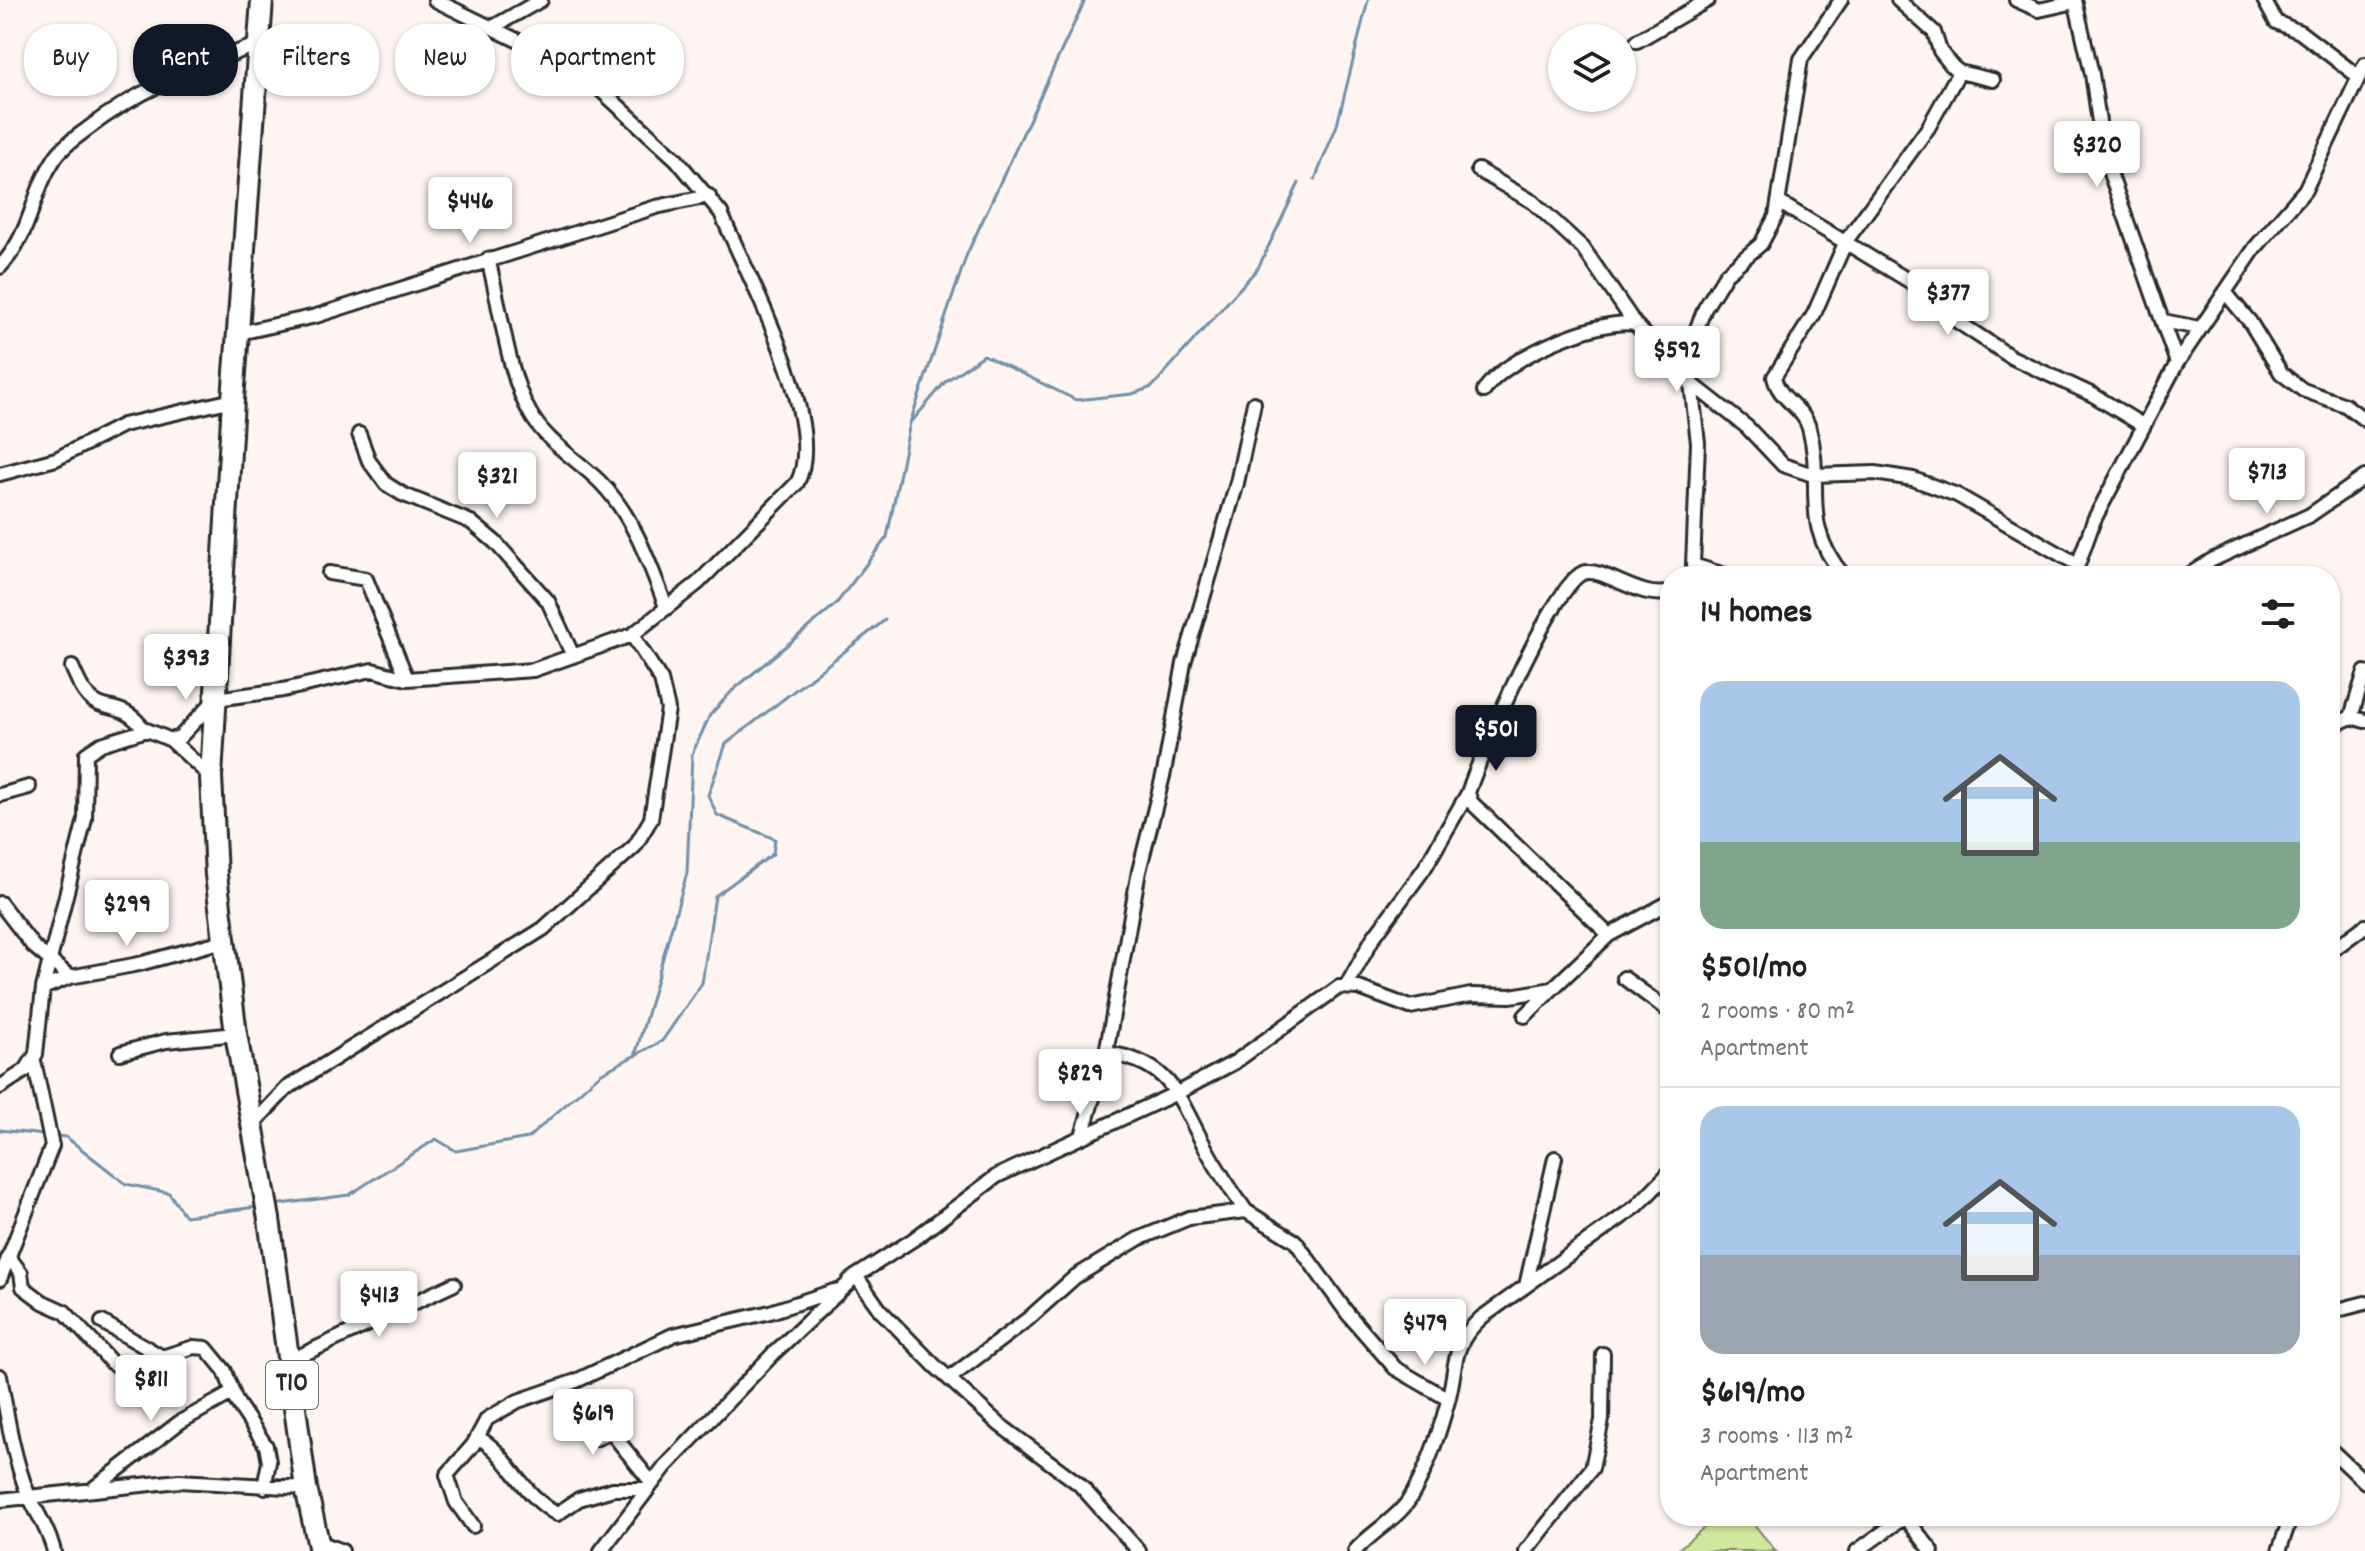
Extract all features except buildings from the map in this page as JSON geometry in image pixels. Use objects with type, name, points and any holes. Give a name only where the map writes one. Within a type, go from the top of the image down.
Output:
[{"type":"highway","name":"T10","points":[[261,24],[262,0]]},
{"type":"highway","name":"T10","points":[[257,96],[233,400],[211,777],[223,941],[236,1034],[259,1180],[269,1219],[306,1488],[320,1547]]},
{"type":"street","points":[[435,0],[487,24]]},
{"type":"street","points":[[495,26],[541,0]]},
{"type":"street","points":[[1637,41],[1708,0]]},
{"type":"street","points":[[1691,566],[1698,454],[1691,383],[1693,338],[1705,308],[1726,274],[1761,244],[1773,224],[1780,203],[1801,59],[1841,0]]},
{"type":"street","points":[[1898,0],[1934,32],[1944,58],[1959,72],[1993,80]]},
{"type":"street","points":[[2016,0],[2039,10],[2075,1],[2092,74],[2104,156],[2177,363]]},
{"type":"street","points":[[2264,0],[2276,22],[2300,32],[2359,77]]},
{"type":"street","points":[[171,740],[180,737],[216,699],[283,690],[372,670],[407,679],[533,670],[632,635],[698,583],[797,483],[806,457],[802,420],[784,358],[721,213],[654,137],[633,123],[580,71],[495,28]]},
{"type":"street","points":[[0,267],[23,237],[44,180],[63,149],[112,111],[160,81],[254,46]]},
{"type":"street","points":[[2076,566],[2086,537],[2177,363],[2255,248],[2305,190],[2365,64]]},
{"type":"street","points":[[1838,566],[1820,539],[1809,425],[1784,396],[1774,377],[1814,314],[1846,241],[1928,128],[1959,72]]},
{"type":"street","points":[[1478,170],[1533,202],[1583,248],[1635,324],[1691,383],[1747,427],[1783,465],[1813,475],[1875,473],[1913,479],[1957,495],[2069,566]]},
{"type":"street","points":[[239,333],[316,316],[488,259],[586,232],[656,207],[709,196]]},
{"type":"street","points":[[1780,203],[1924,291],[1940,310],[1991,345],[2093,395],[2144,426]]},
{"type":"street","points":[[488,259],[513,369],[527,408],[538,426],[600,482],[623,511],[666,607]]},
{"type":"street","points":[[2225,292],[2250,322],[2281,373],[2303,390],[2345,405],[2365,420]]},
{"type":"street","points":[[2163,321],[2199,328]]},
{"type":"street","points":[[1484,391],[1523,356],[1608,324],[1635,324]]},
{"type":"street","points":[[0,474],[56,459],[123,425],[233,400]]},
{"type":"street","points":[[1082,1136],[1106,1053],[1139,871],[1164,772],[1184,663],[1237,483],[1254,403]]},
{"type":"street","points":[[359,434],[369,461],[386,484],[402,494],[471,522],[495,542],[548,601],[573,656]]},
{"type":"street","points":[[2203,566],[2310,515],[2365,477]]},
{"type":"street","points":[[1347,985],[1373,938],[1424,869],[1468,793],[1508,693],[1551,611],[1570,583],[1582,573],[1593,571],[1644,592],[1660,592]]},
{"type":"street","points":[[329,573],[366,579],[407,679]]},
{"type":"street","points":[[250,1128],[287,1088],[543,929],[635,846],[651,819],[668,705],[656,670],[632,635]]},
{"type":"street","points":[[72,667],[87,695],[101,705],[120,707],[144,730],[171,740],[211,777]]},
{"type":"street","points":[[2351,717],[2365,672]]},
{"type":"street","points":[[2340,722],[2351,717],[2365,721]]},
{"type":"street","points":[[0,1279],[52,1146],[34,1061],[43,988],[83,831],[86,754],[101,744],[144,730]]},
{"type":"street","points":[[0,795],[29,787]]},
{"type":"street","points":[[1468,793],[1471,802],[1609,935]]},
{"type":"street","points":[[0,903],[33,946],[70,977]]},
{"type":"street","points":[[1525,1016],[1609,935],[1660,907]]},
{"type":"street","points":[[2340,945],[2365,926]]},
{"type":"street","points":[[43,988],[70,977],[139,964],[223,941]]},
{"type":"street","points":[[1624,978],[1660,1005]]},
{"type":"street","points":[[473,1526],[452,1495],[447,1475],[494,1413],[531,1395],[564,1385],[662,1339],[811,1300],[834,1291],[914,1239],[997,1176],[1179,1092],[1235,1062],[1333,990],[1347,985],[1410,1007],[1471,995],[1511,996],[1552,989]]},
{"type":"street","points":[[120,1053],[166,1041],[236,1034]]},
{"type":"street","points":[[1106,1053],[1131,1056],[1179,1092],[1218,1170],[1246,1211],[1286,1234],[1305,1252],[1348,1314],[1395,1368],[1448,1399]]},
{"type":"street","points":[[0,1087],[18,1078],[34,1061]]},
{"type":"street","points":[[1526,1286],[1555,1158]]},
{"type":"street","points":[[1355,1551],[1407,1503],[1427,1463],[1448,1399],[1459,1343],[1481,1318],[1637,1206],[1660,1182]]},
{"type":"street","points":[[951,1377],[1028,1319],[1075,1277],[1131,1244],[1189,1218],[1246,1211]]},
{"type":"street","points":[[8,1256],[21,1273],[23,1287],[43,1302],[65,1312],[107,1361],[132,1364],[164,1358],[194,1347],[206,1348],[225,1371],[232,1393],[266,1446],[269,1462],[264,1487]]},
{"type":"street","points":[[856,1276],[889,1319],[1000,1425],[1079,1484],[1139,1551]]},
{"type":"street","points":[[601,1551],[652,1484],[774,1353],[856,1276]]},
{"type":"street","points":[[289,1361],[454,1284]]},
{"type":"street","points":[[2340,1309],[2365,1303]]},
{"type":"street","points":[[102,1322],[164,1358]]},
{"type":"street","points":[[1526,1551],[1592,1468],[1602,1420],[1603,1354]]},
{"type":"street","points":[[0,1376],[13,1448],[29,1496],[42,1515],[54,1551]]},
{"type":"street","points":[[564,1385],[595,1439],[611,1432],[652,1484]]},
{"type":"street","points":[[93,1488],[180,1422],[232,1393]]},
{"type":"street","points":[[478,1438],[491,1444],[520,1484],[557,1514],[579,1499],[613,1489],[652,1484]]},
{"type":"street","points":[[2340,1458],[2365,1482]]},
{"type":"street","points":[[0,1502],[93,1488],[179,1481],[306,1488]]},
{"type":"street","points":[[1857,1551],[1891,1526]]},
{"type":"street","points":[[1913,1526],[1932,1551]]},
{"type":"street","points":[[2279,1551],[2288,1526]]},
{"type":"street","points":[[320,1547],[342,1551]]},
{"type":"green space","points":[[1706,1526],[1755,1526],[1776,1551],[1676,1551]]},
{"type":"waterway","points":[[635,1056],[687,873],[692,754],[710,715],[732,691],[836,604],[887,537],[910,423],[967,254],[1085,0]]},
{"type":"waterway","points":[[1315,179],[1337,125],[1368,0]]},
{"type":"waterway","points":[[913,420],[946,381],[984,355],[1076,400],[1132,394],[1152,387],[1258,268],[1299,183]]},
{"type":"waterway","points":[[273,1205],[349,1195],[436,1139],[456,1151],[528,1138],[600,1074],[662,1041],[702,983],[715,896],[773,854],[775,839],[717,815],[708,795],[726,744],[885,620]]},
{"type":"waterway","points":[[0,1130],[44,1135]]},
{"type":"waterway","points":[[55,1136],[66,1137],[126,1184],[169,1193],[185,1216],[257,1207]]}]
